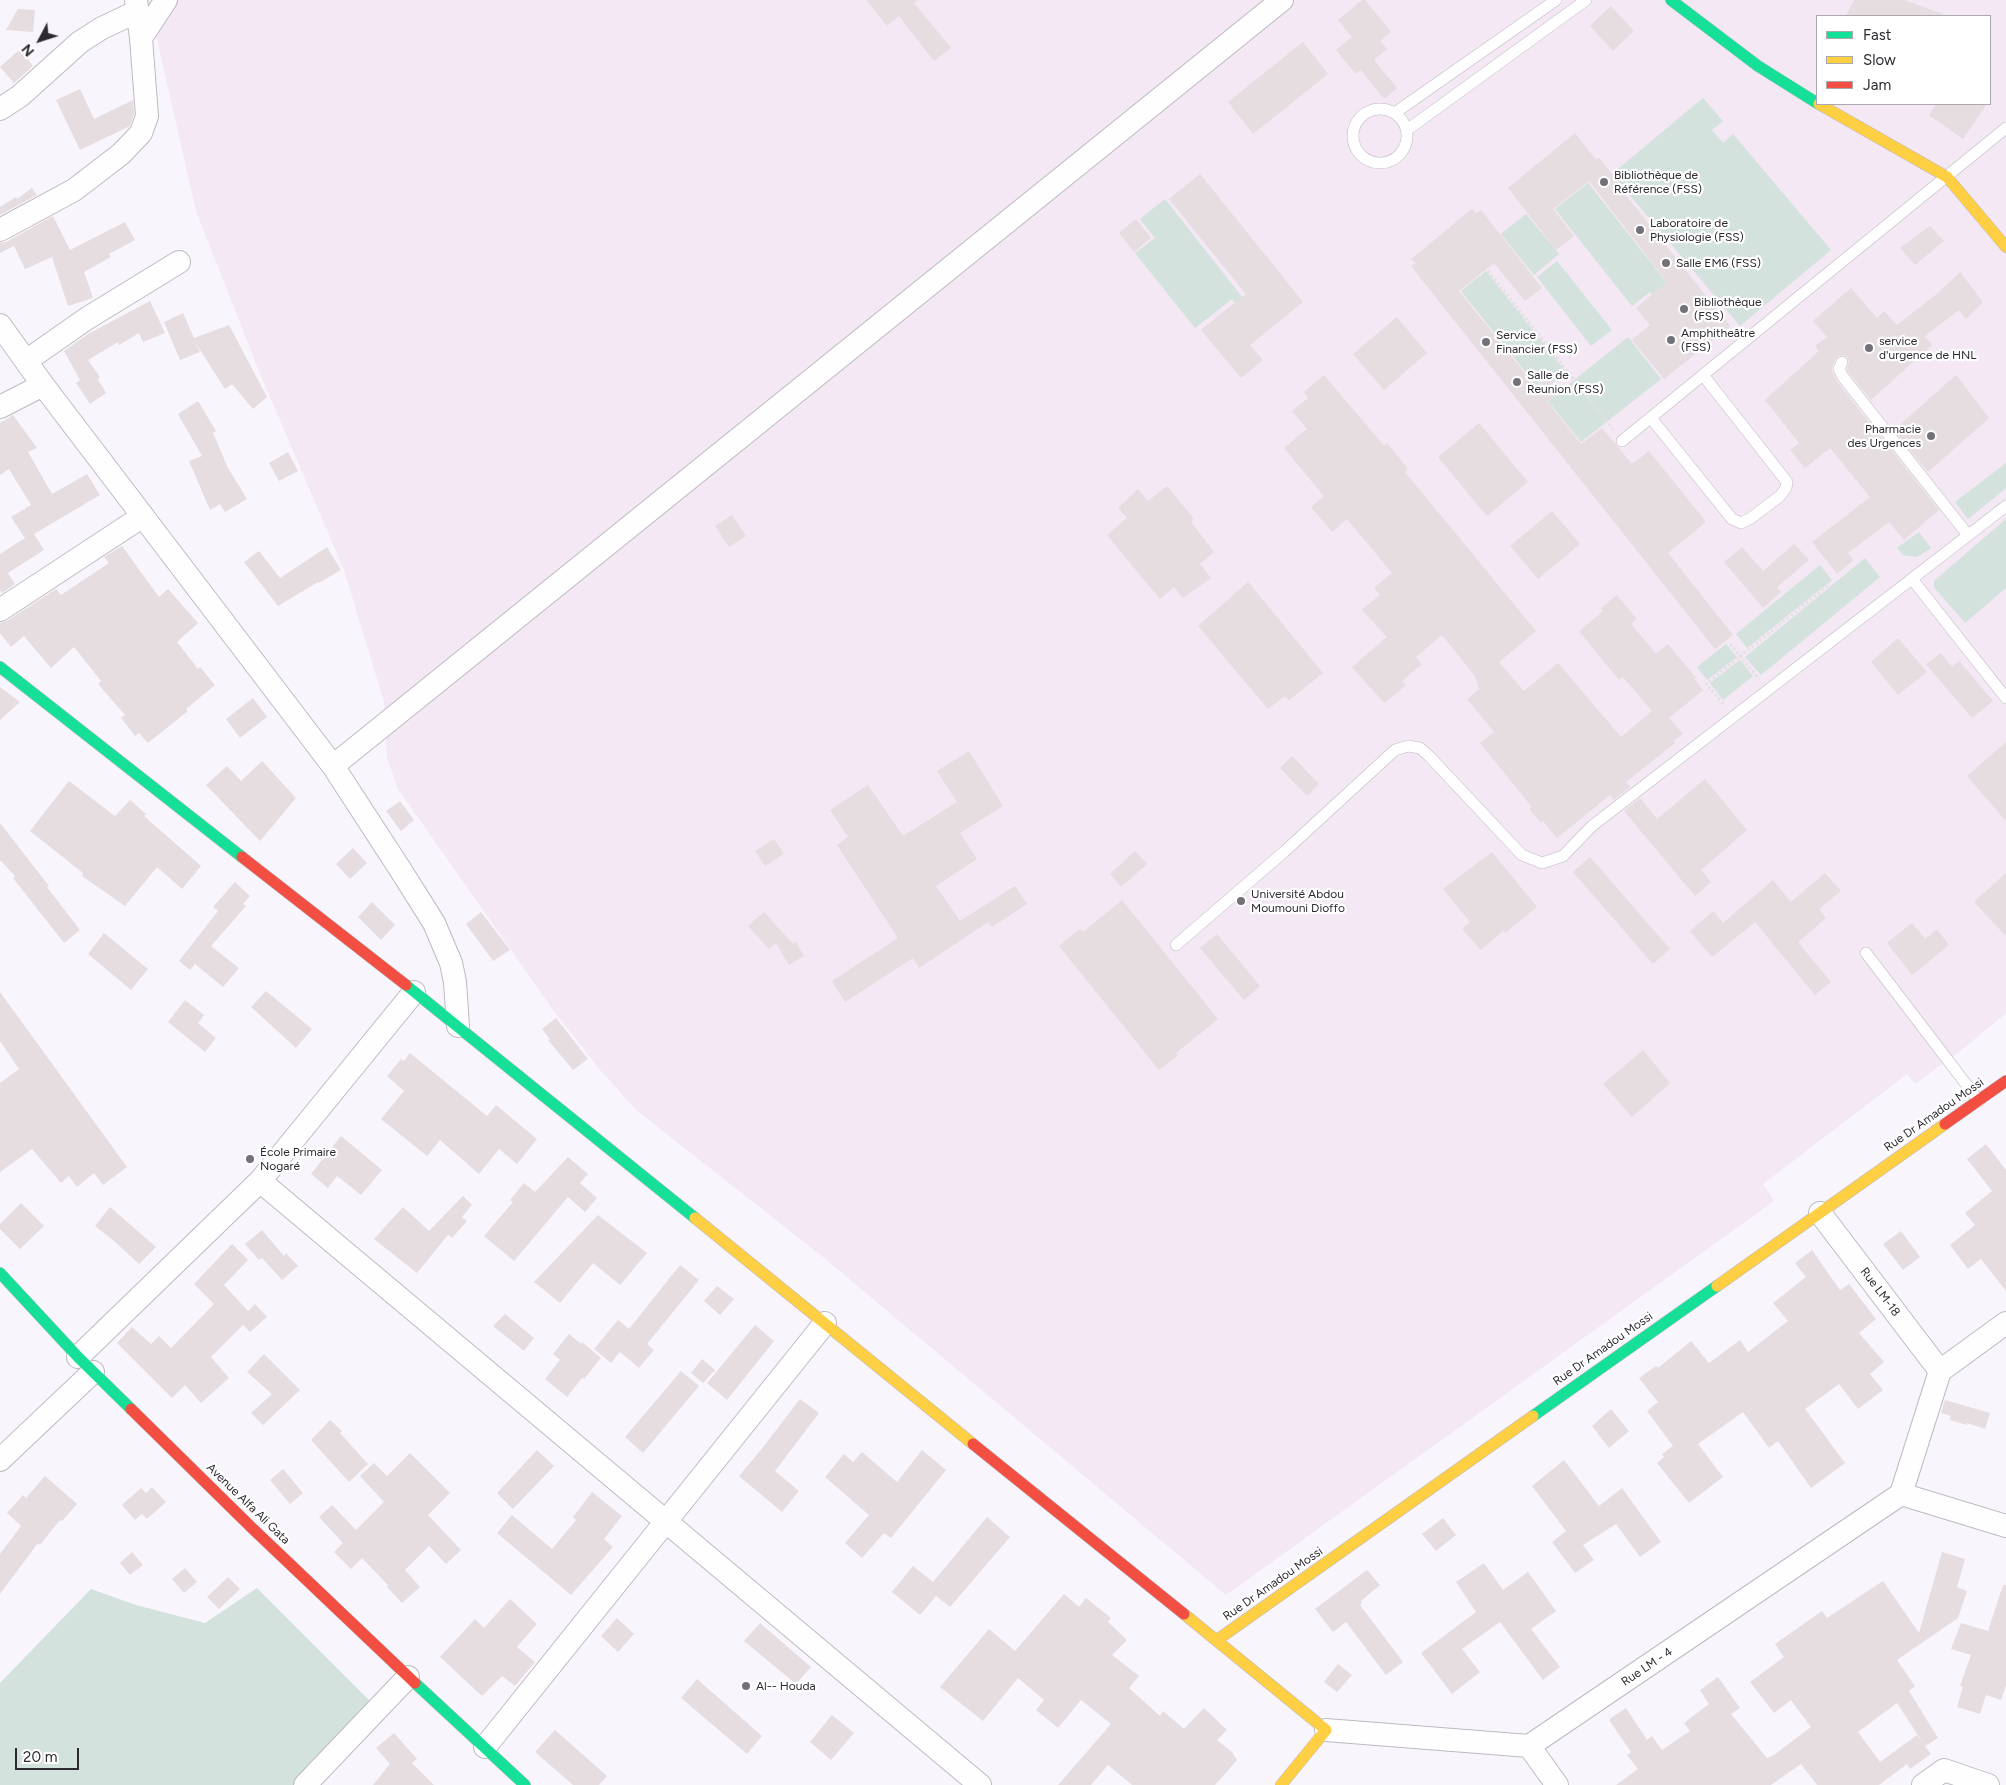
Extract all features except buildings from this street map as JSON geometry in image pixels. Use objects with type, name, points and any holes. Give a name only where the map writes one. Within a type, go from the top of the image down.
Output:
[{"type":"street","points":[[142,38],[166,0]]},
{"type":"street","points":[[332,766],[1282,0]]},
{"type":"street","points":[[1671,0],[1758,66],[1816,102]]},
{"type":"street","points":[[0,109],[20,96],[80,42],[137,6],[142,38],[147,116],[141,133],[121,154],[74,190],[0,230]]},
{"type":"street","points":[[1821,105],[1947,177],[2006,247]]},
{"type":"street","points":[[26,361],[86,319],[178,262]]},
{"type":"street","points":[[0,325],[43,385],[332,766],[434,923],[450,963],[455,982],[458,1026]]},
{"type":"street","points":[[0,408],[43,385]]},
{"type":"street","points":[[0,610],[143,516]]},
{"type":"street","points":[[0,667],[458,1026],[1326,1730],[1529,1746],[1557,1785]]},
{"type":"street","points":[[0,1460],[86,1364],[260,1181],[414,992]]},
{"type":"street","name":"Rue Dr Amadou Mossi","points":[[1217,1640],[2006,1081]]},
{"type":"street","points":[[260,1181],[980,1785]]},
{"type":"street","name":"Rue LM-18","points":[[1820,1213],[1940,1371]]},
{"type":"street","name":"Avenue Alfa Ali Gata","points":[[0,1273],[86,1364],[252,1528],[408,1677],[485,1747]]},
{"type":"street","points":[[525,1785],[485,1747],[825,1323]]},
{"type":"street","points":[[2006,1323],[1940,1371],[1901,1494],[2006,1526]]},
{"type":"street","name":"Rue LM - 4","points":[[1529,1746],[1901,1494]]},
{"type":"street","points":[[305,1785],[408,1677]]},
{"type":"street","points":[[1281,1785],[1326,1730]]},
{"type":"street","points":[[1923,1785],[1944,1770],[1988,1785]]},
{"type":"lane","points":[[1396,112],[1556,0]]},
{"type":"lane","points":[[1407,130],[1586,0]]},
{"type":"lane","points":[[1374,109],[1396,112],[1407,130],[1404,150],[1396,158],[1387,162],[1376,163],[1366,159],[1358,152],[1354,142],[1353,131],[1357,121],[1364,114],[1374,109]]},
{"type":"lane","points":[[1622,441],[2006,128]]},
{"type":"lane","points":[[1842,362],[1839,369],[1843,377],[1968,535]]},
{"type":"lane","points":[[1651,418],[1732,519],[1741,523],[1751,518],[1780,496],[1786,488],[1787,482],[1703,375]]},
{"type":"lane","points":[[1176,945],[1285,851],[1395,750],[1408,746],[1420,748],[1429,756],[1522,856],[1542,863],[1563,856],[1592,826],[2006,506]]},
{"type":"lane","points":[[1912,579],[2006,698]]},
{"type":"lane","points":[[1866,954],[1978,1101]]},
{"type":"path","points":[[1488,271],[1622,441]]},
{"type":"path","points":[[1733,717],[1706,684],[1830,584]]},
{"type":"path","points":[[1730,644],[1768,691]]},
{"type":"shaded area","name":"Université Abdou Moumouni Dioffo","points":[[148,0],[2006,0],[2006,1013],[1964,1048],[1915,1084],[1907,1074],[1763,1184],[1774,1201],[1226,1595],[823,1257],[636,1110],[601,1071],[556,1014],[398,789],[387,758],[384,702],[344,570],[261,376],[196,211]]},
{"type":"shaded area","points":[[1703,98],[1723,121],[1712,130],[1723,143],[1733,134],[1831,250],[1740,326],[1612,174]]},
{"type":"shaded area","points":[[1588,183],[1675,293],[1660,305],[1650,292],[1632,306],[1555,209]]},
{"type":"shaded area","points":[[1165,199],[1261,321],[1250,321],[1232,299],[1195,328],[1135,253],[1155,238],[1140,219]]},
{"type":"shaded area","points":[[1526,214],[1559,254],[1534,275],[1501,234]]},
{"type":"shaded area","points":[[1557,261],[1612,330],[1591,346],[1537,277]]},
{"type":"shaded area","points":[[1486,271],[1566,372],[1552,383],[1547,377],[1536,385],[1461,291]]},
{"type":"shaded area","points":[[1628,337],[1661,379],[1581,442],[1548,401]]},
{"type":"shaded area","points":[[2006,463],[2006,488],[1968,519],[1955,502]]},
{"type":"shaded area","points":[[2006,519],[2006,588],[1965,623],[1934,587],[1934,581]]},
{"type":"shaded area","points":[[1919,532],[1931,548],[1917,557],[1903,555],[1897,548]]},
{"type":"shaded area","points":[[1865,558],[1880,577],[1761,675],[1745,657]]},
{"type":"shaded area","points":[[1820,565],[1832,580],[1747,648],[1736,634]]},
{"type":"shaded area","points":[[1726,644],[1737,657],[1707,680],[1697,667]]},
{"type":"shaded area","points":[[1740,660],[1753,676],[1723,700],[1710,683]]},
{"type":"shaded area","points":[[257,1588],[374,1705],[304,1785],[0,1785],[0,1683],[91,1589],[136,1605],[205,1623]]},
{"type":"traffic: fast","points":[[1671,0],[1758,66],[1816,102]]},
{"type":"traffic: fast","points":[[0,667],[242,857]]},
{"type":"traffic: fast","points":[[406,985],[695,1218]]},
{"type":"traffic: fast","points":[[0,1273],[78,1357],[131,1409]]},
{"type":"traffic: fast","points":[[1533,1416],[1717,1286]]},
{"type":"traffic: fast","points":[[415,1683],[525,1785]]},
{"type":"traffic: slow","points":[[1821,105],[1947,177],[2006,247]]},
{"type":"traffic: slow","points":[[1717,1286],[1945,1124]]},
{"type":"traffic: slow","points":[[695,1218],[973,1444]]},
{"type":"traffic: slow","points":[[1217,1640],[1533,1416]]},
{"type":"traffic: slow","points":[[1184,1614],[1326,1730],[1281,1785]]},
{"type":"traffic: jam","points":[[242,857],[406,985]]},
{"type":"traffic: jam","points":[[1945,1124],[2006,1081]]},
{"type":"traffic: jam","points":[[131,1409],[252,1528],[415,1683]]},
{"type":"traffic: jam","points":[[973,1444],[1184,1614]]},
{"type":"place","name":"Bibliothèque de Référence (FSS)","points":[[1604,182]]},
{"type":"place","name":"Laboratoire de Physiologie (FSS)","points":[[1640,230]]},
{"type":"place","name":"Salle EM6 (FSS)","points":[[1666,263]]},
{"type":"place","name":"Bibliothèque (FSS)","points":[[1684,309]]},
{"type":"place","name":"Amphitheâtre (FSS)","points":[[1671,340]]},
{"type":"place","name":"Service Financier (FSS)","points":[[1486,342]]},
{"type":"place","name":"service d'urgence de HNL","points":[[1869,348]]},
{"type":"place","name":"Salle de Reunion (FSS)","points":[[1517,382]]},
{"type":"place","name":"Pharmacie des Urgences","points":[[1931,436]]},
{"type":"place","name":"Université Abdou Moumouni Dioffo","points":[[1241,901]]},
{"type":"place","name":"École Primaire Nogaré","points":[[250,1159]]},
{"type":"place","name":"Al-- Houda","points":[[746,1686]]}]
